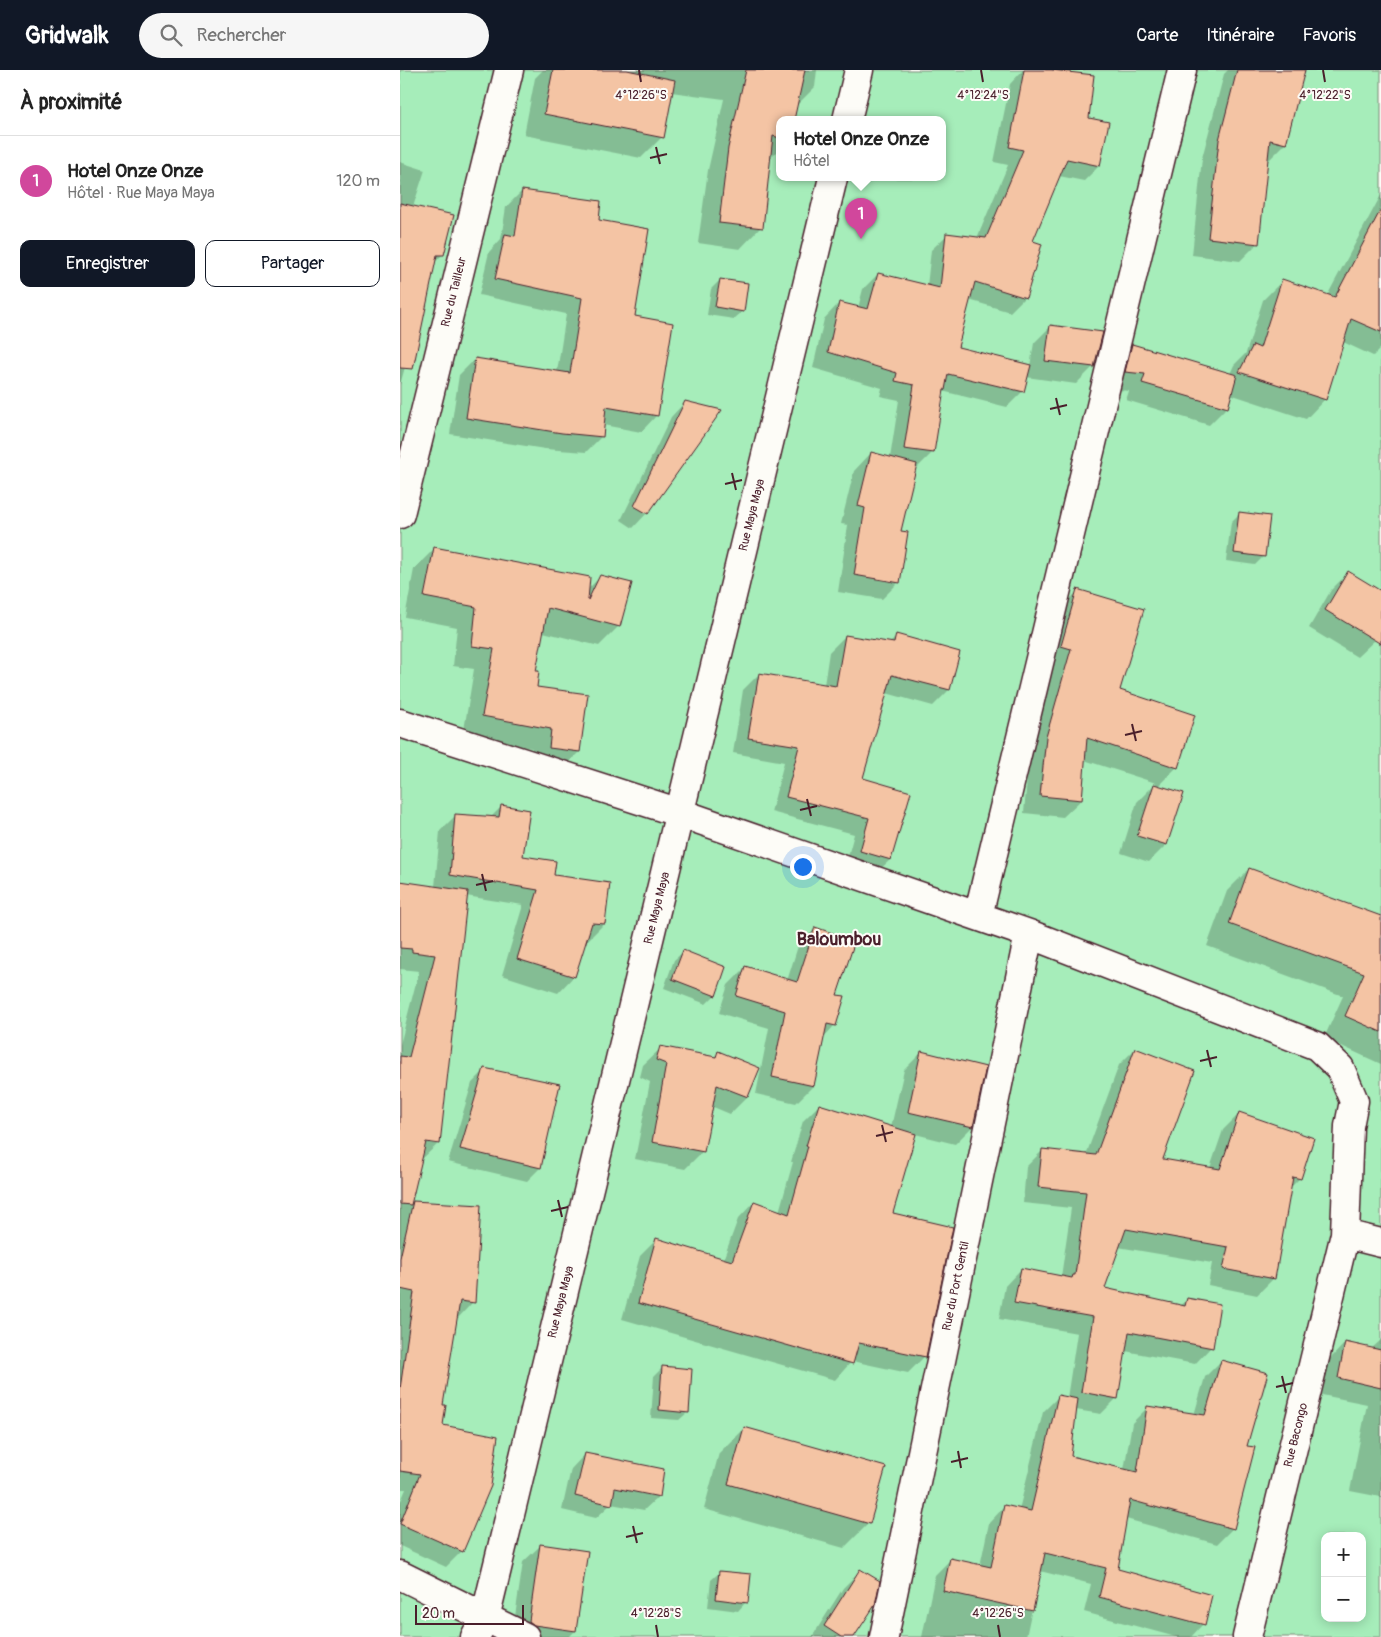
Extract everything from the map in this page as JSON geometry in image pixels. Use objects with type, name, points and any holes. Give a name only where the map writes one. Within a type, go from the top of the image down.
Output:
[{"type":"street","name":"Rue du Tailleur","points":[[400,514],[509,70]]},
{"type":"street","points":[[848,116],[859,70]]},
{"type":"street","points":[[978,916],[1182,70]]},
{"type":"street","name":"Rue Maya Maya","points":[[480,1627],[680,813],[832,181]]},
{"type":"street","name":"Rue Bacongo","points":[[400,723],[680,813],[1029,934],[1317,1046],[1340,1068],[1354,1101],[1348,1126],[1344,1234],[1247,1637]]},
{"type":"street","name":"Rue du Port Gentil","points":[[884,1637],[1029,934]]},
{"type":"street","points":[[1344,1234],[1381,1243]]},
{"type":"street","points":[[400,1575],[480,1627],[525,1637]]},
{"type":"green space","points":[[400,70],[1381,70],[1381,1637],[400,1637]]},
{"type":"building","points":[[553,70],[627,70],[675,80],[664,138],[544,114]]},
{"type":"building","points":[[746,70],[805,70],[795,116],[776,116],[776,137],[773,136],[763,228],[719,223],[728,148]]},
{"type":"building","points":[[1024,70],[1051,70],[1094,75],[1089,118],[1109,122],[1100,166],[1067,159],[1033,241],[1042,244],[1026,298],[975,282],[958,347],[1031,365],[1024,392],[948,374],[934,453],[904,449],[914,385],[895,381],[897,373],[828,352],[839,302],[868,309],[878,273],[940,288],[946,233],[986,238],[1023,150],[1009,147]]},
{"type":"building","points":[[1237,70],[1305,70],[1286,144],[1270,140],[1259,244],[1208,238],[1219,140]]},
{"type":"building","points":[[522,190],[601,201],[599,220],[649,229],[635,316],[673,323],[658,416],[606,407],[603,437],[562,433],[466,418],[475,358],[570,373],[582,298],[495,279],[505,234],[515,236]]},
{"type":"building","points":[[400,203],[454,215],[444,255],[437,255],[413,369],[400,368]]},
{"type":"building","points":[[1381,209],[1381,332],[1351,319],[1326,400],[1239,372],[1253,345],[1260,348],[1282,279],[1335,297]]},
{"type":"building","points":[[720,279],[748,283],[744,312],[715,307]]},
{"type":"building","points":[[1050,325],[1103,332],[1094,367],[1045,361]]},
{"type":"building","points":[[1132,344],[1237,375],[1228,408],[1142,383],[1145,374],[1125,372]]},
{"type":"building","points":[[685,401],[722,410],[648,514],[634,506]]},
{"type":"building","points":[[871,452],[917,464],[901,531],[908,532],[900,583],[854,575],[865,508],[858,506]]},
{"type":"building","points":[[1239,512],[1270,516],[1265,557],[1234,553]]},
{"type":"building","points":[[434,547],[590,577],[588,600],[600,575],[632,583],[620,627],[548,608],[536,671],[539,671],[537,687],[588,694],[580,752],[549,748],[551,729],[482,716],[494,649],[472,646],[476,607],[424,597]]},
{"type":"building","points":[[1348,571],[1381,591],[1381,644],[1325,610]]},
{"type":"building","points":[[1077,589],[1144,609],[1120,690],[1195,715],[1178,768],[1087,738],[1082,800],[1040,796],[1046,737],[1071,649],[1061,646]]},
{"type":"building","points":[[896,634],[960,652],[950,690],[892,675],[863,778],[911,792],[891,860],[860,851],[869,818],[786,797],[799,746],[748,738],[759,673],[836,686],[845,635],[894,643]]},
{"type":"building","points":[[1154,784],[1184,793],[1167,845],[1137,836]]},
{"type":"building","points":[[501,805],[530,810],[523,856],[556,861],[554,875],[610,883],[605,924],[592,923],[575,977],[517,959],[538,890],[450,875],[455,814],[499,817]]},
{"type":"building","points":[[1249,868],[1381,916],[1381,1032],[1345,1016],[1364,973],[1229,924]]},
{"type":"building","points":[[400,881],[468,891],[440,1144],[426,1142],[411,1205],[400,1204],[400,1056],[409,1057],[435,955],[412,952],[412,949],[400,948]]},
{"type":"building","points":[[815,927],[855,941],[837,995],[845,996],[836,1026],[827,1024],[814,1086],[772,1077],[785,1011],[736,996],[745,966],[797,982]]},
{"type":"building","points":[[683,950],[726,967],[716,996],[672,979]]},
{"type":"building","points":[[660,1046],[716,1057],[718,1051],[760,1068],[748,1097],[717,1085],[704,1152],[652,1142],[666,1064],[656,1060]]},
{"type":"building","points":[[1135,1048],[1195,1071],[1163,1159],[1220,1169],[1239,1112],[1314,1138],[1301,1179],[1293,1177],[1275,1279],[1223,1269],[1228,1247],[1126,1229],[1105,1288],[1185,1306],[1187,1298],[1220,1304],[1213,1348],[1129,1332],[1118,1399],[1081,1392],[1093,1317],[1014,1303],[1021,1268],[1072,1278],[1075,1275],[1086,1192],[1038,1187],[1042,1149],[1096,1155]]},
{"type":"building","points":[[921,1051],[986,1067],[973,1127],[908,1112]]},
{"type":"building","points":[[484,1068],[560,1084],[541,1168],[460,1149]]},
{"type":"building","points":[[819,1104],[916,1134],[893,1213],[953,1227],[926,1357],[859,1343],[853,1364],[638,1303],[656,1238],[732,1261],[754,1201],[789,1214]]},
{"type":"building","points":[[413,1201],[481,1205],[475,1303],[460,1301],[443,1405],[446,1405],[443,1425],[498,1436],[491,1486],[463,1552],[400,1524],[420,1474],[400,1471],[400,1389],[414,1292],[400,1289],[400,1258]]},
{"type":"building","points":[[1345,1342],[1381,1350],[1381,1388],[1338,1378]]},
{"type":"building","points":[[1221,1360],[1268,1373],[1247,1446],[1255,1447],[1234,1529],[1130,1500],[1118,1569],[1212,1595],[1205,1625],[1099,1597],[1106,1568],[1045,1553],[1033,1611],[943,1591],[950,1558],[991,1567],[1004,1505],[1031,1511],[1058,1395],[1078,1399],[1071,1456],[1137,1472],[1147,1406],[1205,1415]]},
{"type":"building","points":[[662,1366],[692,1369],[689,1413],[659,1410]]},
{"type":"building","points":[[744,1427],[886,1467],[870,1524],[728,1484]]},
{"type":"building","points":[[585,1453],[664,1469],[660,1497],[615,1488],[612,1505],[575,1496]]},
{"type":"building","points":[[540,1544],[588,1551],[576,1631],[534,1625],[529,1621]]},
{"type":"building","points":[[860,1569],[880,1581],[875,1605],[854,1637],[841,1637],[824,1626]]},
{"type":"building","points":[[719,1571],[751,1574],[748,1603],[716,1599]]},
{"type":"place","name":"Hotel Onze Onze","points":[[861,239]]},
{"type":"district","name":"Baloumbou","points":[[839,939]]}]
